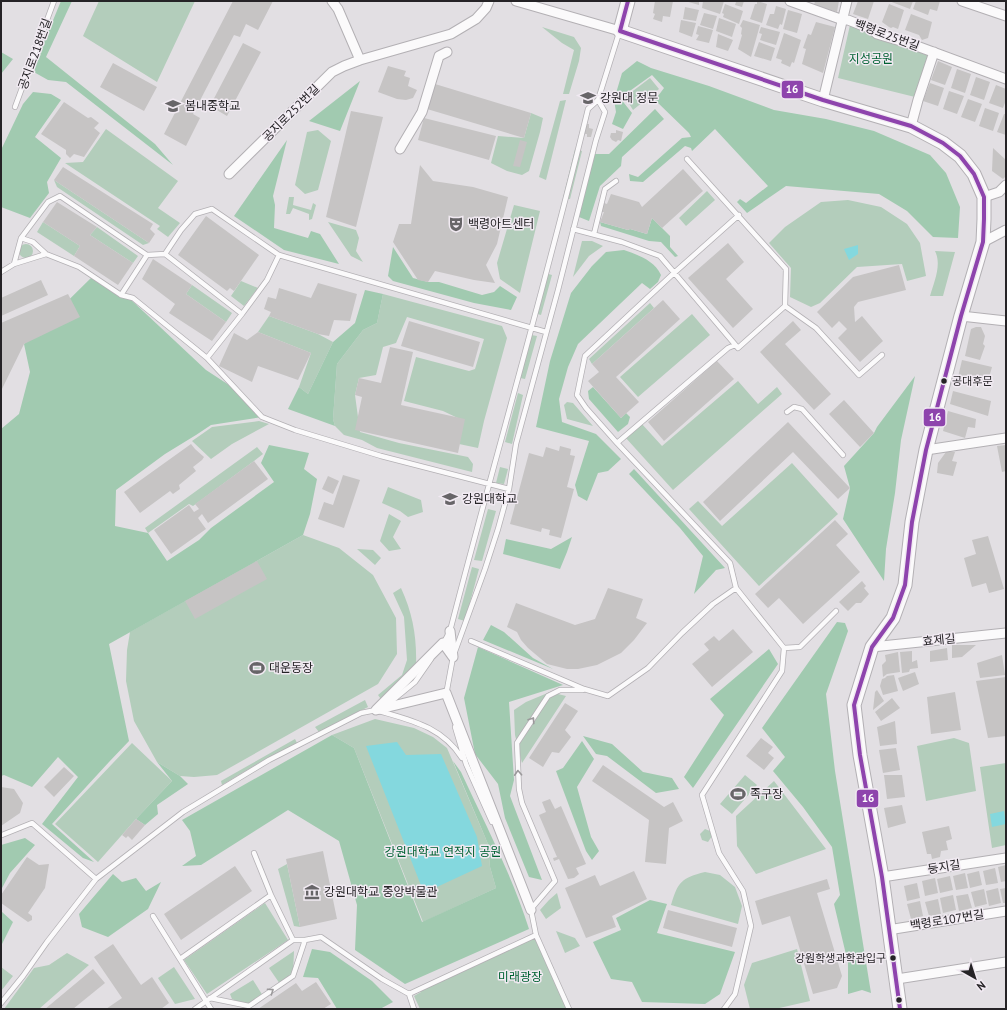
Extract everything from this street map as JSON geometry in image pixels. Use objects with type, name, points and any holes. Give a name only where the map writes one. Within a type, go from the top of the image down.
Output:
[{"type":"street","points":[[332,1],[338,9],[360,60]]},
{"type":"street","name":"공지로252번길","points":[[229,174],[332,72],[360,60],[451,34],[476,19],[486,8],[489,1]]},
{"type":"street","points":[[516,1],[620,31],[823,100],[911,126],[942,143],[960,156],[974,174],[984,197],[983,242],[926,450],[912,522],[906,585],[893,618],[872,647],[854,705],[860,754],[882,877],[888,930],[897,979],[900,1009]]},
{"type":"street","points":[[620,31],[628,1]]},
{"type":"street","name":"백령로25번길","points":[[790,1],[843,20],[848,20],[871,29],[876,34],[934,52],[1006,79]]},
{"type":"street","points":[[823,100],[847,1]]},
{"type":"street","points":[[962,1],[1006,16]]},
{"type":"street","points":[[400,149],[422,112],[439,56],[447,52]]},
{"type":"street","points":[[911,126],[934,52]]},
{"type":"street","points":[[984,197],[999,192],[1006,185]]},
{"type":"street","points":[[983,242],[1006,230]]},
{"type":"street","points":[[962,316],[1006,321]]},
{"type":"street","points":[[926,450],[1006,438]]},
{"type":"street","name":"효제길","points":[[872,647],[1006,633]]},
{"type":"street","points":[[380,709],[443,643],[453,657]]},
{"type":"street","points":[[380,709],[446,693],[530,910]]},
{"type":"street","name":"둥지길","points":[[882,877],[1006,858]]},
{"type":"street","name":"백령로107번길","points":[[888,930],[1006,911]]},
{"type":"street","points":[[897,979],[1006,962]]},
{"type":"lane","name":"공지로218번길","points":[[15,107],[54,1]]},
{"type":"lane","points":[[443,643],[450,631],[488,484],[566,201],[588,109],[598,100],[620,31]]},
{"type":"lane","points":[[569,1009],[536,935],[530,910],[466,764],[446,693],[453,657],[498,530],[509,488],[516,444],[596,140],[605,112],[598,100]]},
{"type":"lane","points":[[573,230],[622,242],[660,256],[738,348],[785,306],[786,269],[687,159]]},
{"type":"lane","points":[[594,234],[605,189],[616,181]]},
{"type":"lane","points":[[14,264],[21,238],[48,202],[60,196],[147,255],[165,254],[242,314]]},
{"type":"lane","points":[[165,254],[181,230],[195,214],[212,209],[279,255],[546,332]]},
{"type":"lane","points":[[727,1008],[735,994],[751,926],[743,891],[719,853],[702,795],[782,671],[784,648],[736,588],[730,563],[617,444],[586,408],[577,395],[585,356],[739,215]]},
{"type":"lane","points":[[21,238],[32,242],[46,254],[79,267],[121,295],[133,298],[206,358],[262,417],[295,430],[381,456],[488,484],[509,488]]},
{"type":"lane","points":[[1,272],[14,264],[46,254]]},
{"type":"lane","points":[[121,295],[147,255]]},
{"type":"lane","points":[[206,358],[242,314],[267,280],[279,255]]},
{"type":"lane","points":[[785,306],[816,328],[859,375],[882,355]]},
{"type":"lane","points":[[617,444],[728,348],[736,345]]},
{"type":"lane","points":[[787,412],[794,407],[802,409],[843,455]]},
{"type":"lane","points":[[471,641],[584,690],[608,696],[648,668],[713,604],[736,588]]},
{"type":"lane","points":[[784,648],[800,647],[836,611]]},
{"type":"lane","points":[[450,631],[453,657]]},
{"type":"lane","points":[[530,910],[555,881],[522,803],[519,789],[517,743],[548,696],[560,690],[584,690]]},
{"type":"lane","points":[[1,1003],[96,879],[182,812],[283,752],[361,713],[380,709],[435,730],[457,750],[466,764]]},
{"type":"lane","points":[[2,835],[32,823],[96,879]]},
{"type":"lane","points":[[254,852],[271,895],[293,940]]},
{"type":"lane","points":[[180,959],[271,895]]},
{"type":"lane","points":[[153,916],[208,1000],[211,1009]]},
{"type":"lane","points":[[409,994],[536,935]]},
{"type":"lane","points":[[195,1009],[293,940],[305,940],[321,937],[382,979],[409,994],[414,1009]]},
{"type":"lane","points":[[208,1000],[248,1006],[293,976],[305,940]]},
{"type":"green space","points":[[61,1],[72,1],[46,57],[155,144],[173,165],[66,82],[48,80],[32,71]]},
{"type":"green space","points":[[99,1],[195,1],[157,82],[83,36]]},
{"type":"green space","name":"지성공원","points":[[850,25],[930,52],[915,97],[838,78]]},
{"type":"green space","points":[[542,27],[574,37],[581,48],[579,61],[569,94],[563,94],[574,50],[562,43]]},
{"type":"green space","points":[[1,52],[13,59],[1,74]]},
{"type":"green space","points":[[637,61],[651,68],[709,86],[774,110],[826,119],[874,131],[930,155],[946,173],[960,207],[958,238],[933,237],[907,211],[879,194],[786,186],[747,213],[737,202],[740,199],[746,203],[768,186],[715,129],[692,151],[691,148],[685,146],[643,182],[630,181],[629,174],[638,177],[682,138],[691,137],[689,133],[655,100],[664,88],[652,75],[620,98],[632,113],[623,129],[612,124],[616,112],[614,100],[622,73]]},
{"type":"green space","points":[[650,78],[659,89],[633,110],[625,97]]},
{"type":"green space","points":[[360,81],[340,131],[309,121]]},
{"type":"green space","points":[[33,92],[51,94],[61,100],[35,137],[61,158],[47,182],[49,193],[30,218],[1,207],[1,150],[23,104]]},
{"type":"green space","points":[[566,100],[546,180],[539,177],[560,101]]},
{"type":"green space","points":[[655,109],[664,119],[622,157],[621,166],[600,186],[589,221],[579,217],[593,154],[609,154]]},
{"type":"green space","points":[[531,113],[543,118],[529,171],[522,175],[507,171],[491,163],[498,136],[524,138]]},
{"type":"green space","points":[[106,129],[178,181],[158,208],[180,223],[168,237],[157,229],[160,226],[65,163],[83,162]]},
{"type":"green space","points":[[318,130],[331,141],[318,190],[305,194],[295,185],[307,132]]},
{"type":"green space","points":[[287,140],[273,196],[275,205],[274,228],[308,238],[311,231],[320,234],[339,264],[284,250],[234,216]]},
{"type":"green space","points":[[575,149],[582,151],[570,199],[563,198]]},
{"type":"green space","points":[[54,180],[149,243],[143,245],[57,187]]},
{"type":"green space","points":[[707,191],[715,200],[686,226],[679,218]]},
{"type":"green space","points":[[289,197],[294,197],[293,205],[311,210],[313,203],[316,205],[312,219],[309,220],[309,214],[293,208],[290,214],[286,214]]},
{"type":"green space","points":[[848,200],[881,207],[907,224],[920,243],[926,276],[907,281],[902,264],[857,267],[820,303],[811,307],[790,297],[791,268],[769,243],[785,227],[821,202]]},
{"type":"green space","points":[[514,205],[540,211],[520,293],[500,279],[497,263]]},
{"type":"green space","points":[[652,218],[670,236],[670,247],[678,256],[675,257],[661,242],[649,241],[601,226],[600,222],[647,234]]},
{"type":"green space","points":[[43,222],[80,246],[74,256],[37,232]]},
{"type":"green space","points":[[328,222],[356,230],[359,238],[356,251],[363,262],[351,256]]},
{"type":"green space","points":[[97,227],[138,256],[133,263],[90,235]]},
{"type":"green space","points":[[582,241],[592,241],[603,246],[589,256],[573,277]]},
{"type":"green space","points":[[26,244],[31,246],[33,251],[31,256],[26,258],[21,256],[19,251],[21,246]]},
{"type":"green space","points":[[393,247],[413,278],[428,282],[439,282],[482,295],[494,292],[500,286],[517,297],[511,310],[474,303],[393,281],[388,276]]},
{"type":"green space","points":[[624,250],[645,259],[654,265],[661,275],[658,282],[650,289],[642,283],[578,344],[568,367],[559,399],[562,422],[596,434],[621,459],[608,471],[598,473],[587,501],[578,496],[575,485],[589,441],[536,427],[550,361],[571,293],[592,266],[606,252]]},
{"type":"green space","points":[[935,251],[955,252],[943,296],[930,296],[938,268]]},
{"type":"green space","points":[[545,273],[552,275],[541,315],[534,313]]},
{"type":"green space","points":[[93,276],[128,297],[206,370],[232,387],[262,417],[211,425],[165,454],[116,490],[115,526],[148,533],[167,561],[199,540],[211,528],[274,482],[261,463],[269,445],[309,453],[304,469],[317,479],[310,514],[303,535],[109,644],[129,741],[52,824],[94,862],[83,858],[42,824],[78,777],[58,757],[32,787],[4,775],[1,776],[1,429],[19,414],[30,372],[24,344]]},
{"type":"green space","points":[[241,281],[258,288],[244,306],[231,296]]},
{"type":"green space","points":[[192,285],[232,313],[226,322],[186,294]]},
{"type":"green space","points":[[365,290],[383,294],[377,323],[363,330],[337,364],[333,419],[335,426],[288,409],[299,387],[308,394],[333,342],[355,323]]},
{"type":"green space","points":[[383,294],[502,326],[507,338],[478,448],[459,444],[462,420],[443,411],[404,401],[416,357],[469,371],[475,369],[484,339],[407,317],[396,343],[383,347],[376,375],[359,378],[355,395],[360,432],[399,443],[468,457],[473,464],[472,472],[377,448],[362,440],[344,435],[335,426],[333,419],[337,364],[363,330],[377,323]]},
{"type":"green space","points":[[650,303],[654,308],[592,364],[589,359]]},
{"type":"green space","points":[[692,314],[710,335],[638,397],[620,377]]},
{"type":"green space","points":[[269,316],[318,334],[333,342],[308,394],[299,387],[311,353],[258,332]]},
{"type":"green space","points":[[531,335],[537,336],[525,379],[520,378]]},
{"type":"green space","points":[[915,376],[901,440],[895,493],[886,549],[884,581],[843,519],[850,488],[844,466],[874,433]]},
{"type":"green space","points":[[738,381],[758,404],[777,387],[782,394],[673,490],[625,437],[641,423],[662,446]]},
{"type":"green space","points":[[593,387],[621,418],[626,413],[630,417],[628,424],[618,432],[589,399],[588,391]]},
{"type":"green space","points":[[518,393],[523,395],[512,444],[505,442]]},
{"type":"green space","points":[[567,402],[573,403],[593,426],[567,419],[564,405]]},
{"type":"green space","points":[[259,421],[269,424],[232,444],[211,459],[192,441],[212,427]]},
{"type":"green space","points":[[257,447],[263,454],[193,506],[189,504],[148,533],[145,528]]},
{"type":"green space","points":[[792,463],[838,514],[759,586],[689,509],[698,501],[722,526]]},
{"type":"green space","points":[[500,467],[508,469],[504,484],[496,483]]},
{"type":"green space","points":[[634,469],[725,568],[716,570],[694,594],[703,556],[680,528],[629,474]]},
{"type":"green space","points":[[388,487],[421,500],[423,512],[408,517],[400,511],[382,503]]},
{"type":"green space","points":[[488,509],[496,511],[482,561],[474,560]]},
{"type":"green space","points":[[389,514],[401,521],[393,537],[401,549],[389,551],[380,541]]},
{"type":"green space","name":"대운동장","points":[[303,535],[339,548],[373,575],[396,618],[397,654],[378,684],[217,775],[194,777],[180,776],[157,762],[134,721],[126,681],[127,650],[130,632]]},
{"type":"green space","points":[[572,537],[560,569],[503,554],[506,539],[551,549]]},
{"type":"green space","points":[[357,549],[373,550],[381,558],[375,565]]},
{"type":"green space","points":[[472,567],[479,569],[465,621],[458,619]]},
{"type":"green space","points":[[401,588],[409,607],[413,626],[416,646],[416,666],[383,702],[378,695],[402,675],[407,660],[404,617],[393,593]]},
{"type":"green space","points":[[837,622],[845,623],[848,631],[826,694],[835,771],[871,993],[862,990],[848,994],[848,963],[834,904],[840,895],[832,847],[803,807],[773,771],[785,757],[762,728]]},
{"type":"green space","points":[[491,625],[504,632],[533,658],[553,669],[483,640]]},
{"type":"green space","points":[[478,647],[563,685],[509,702],[514,780],[510,796],[542,880],[529,877],[505,818],[498,784],[475,754],[464,698]]},
{"type":"green space","points":[[769,649],[778,664],[693,788],[684,777],[724,715],[710,699]]},
{"type":"green space","points":[[550,692],[566,696],[522,763],[515,735],[514,710],[526,702]]},
{"type":"green space","points":[[365,700],[368,707],[319,732],[315,727]]},
{"type":"green space","name":"강원대학교 연적지 공원","points":[[375,719],[414,728],[433,737],[447,748],[488,844],[490,867],[496,888],[423,922],[354,748],[332,735]]},
{"type":"green space","points":[[332,735],[354,748],[422,922],[496,888],[490,867],[488,844],[453,761],[461,772],[498,850],[515,889],[529,929],[405,984],[355,950],[357,905],[339,841],[288,810],[201,865],[182,866],[196,856],[190,831],[182,820]]},
{"type":"green space","points":[[583,736],[612,744],[643,772],[672,778],[679,789],[656,793],[607,756],[596,754]]},
{"type":"green space","points":[[954,738],[969,743],[976,791],[926,801],[917,746]]},
{"type":"green space","points":[[295,739],[297,743],[257,764],[222,785],[221,781]]},
{"type":"green space","points":[[582,741],[594,759],[577,787],[591,837],[599,851],[592,860],[586,851],[556,771],[563,768]]},
{"type":"green space","points":[[132,743],[172,781],[98,862],[55,824]]},
{"type":"green space","points":[[157,762],[180,776],[188,784],[157,805],[158,814],[145,825],[136,819],[172,781]]},
{"type":"green space","points":[[1006,763],[1006,845],[992,848],[980,767]]},
{"type":"green space","name":"족구장","points":[[745,775],[757,785],[732,814],[720,804]]},
{"type":"green space","points":[[774,781],[826,849],[756,874],[737,846],[736,816]]},
{"type":"green space","points":[[705,829],[710,831],[712,836],[708,842],[702,840],[700,834]]},
{"type":"green space","points":[[25,838],[35,845],[10,873],[1,890],[1,845]]},
{"type":"green space","points":[[287,864],[300,927],[294,926],[278,869]]},
{"type":"green space","points":[[705,872],[720,875],[735,887],[742,906],[738,924],[671,905],[676,891],[682,882],[691,876]]},
{"type":"green space","points":[[113,874],[122,882],[136,878],[146,891],[161,882],[148,909],[108,937],[82,927],[79,914]]},
{"type":"green space","points":[[557,893],[561,908],[546,919],[540,910]]},
{"type":"green space","points":[[650,900],[667,904],[657,933],[735,952],[720,994],[705,1004],[642,1002],[632,982],[611,979],[593,942],[621,930],[616,918]]},
{"type":"green space","points":[[265,903],[288,940],[207,994],[184,960]]},
{"type":"green space","points":[[1,911],[13,922],[1,946]]},
{"type":"green space","points":[[556,931],[575,938],[580,946],[565,953]]},
{"type":"green space","name":"미래광장","points":[[536,935],[569,1009],[420,1009],[414,996],[421,992],[420,988]]},
{"type":"green space","points":[[312,949],[330,952],[372,981],[393,1002],[380,1009],[337,1009],[318,978],[303,977]]},
{"type":"green space","points":[[797,949],[810,1001],[775,1009],[750,1009],[744,985],[752,963]]},
{"type":"green space","points":[[294,951],[293,976],[280,984],[269,968]]},
{"type":"green space","points":[[67,953],[89,965],[39,1009],[4,1009],[34,968],[49,965]]},
{"type":"green space","points":[[1,967],[13,976],[1,991]]},
{"type":"green space","points":[[174,967],[195,999],[175,1004],[158,978]]},
{"type":"green space","points":[[253,980],[263,996],[249,1006],[232,999],[230,994]]},
{"type":"water","points":[[858,245],[858,254],[849,260],[844,249]]},
{"type":"water","points":[[397,742],[406,755],[441,754],[477,837],[482,866],[424,893],[366,746]]},
{"type":"water","points":[[1004,811],[1006,824],[992,827],[990,814]]},
{"type":"building","points":[[233,1],[273,1],[258,30],[246,24],[240,37],[234,35],[193,114],[200,118],[186,146],[164,134]]},
{"type":"building","points":[[655,1],[673,1],[670,17],[663,16],[662,22],[653,19],[655,14],[653,13]]},
{"type":"building","points":[[685,1],[699,1],[699,5]]},
{"type":"building","points":[[703,1],[724,1],[720,14],[702,8]]},
{"type":"building","points":[[734,1],[744,1],[742,7],[735,5],[736,2]]},
{"type":"building","points":[[757,1],[767,4],[762,23],[750,19]]},
{"type":"building","points":[[815,1],[839,1],[837,12],[814,5]]},
{"type":"building","points":[[858,1],[874,1],[868,19],[853,14]]},
{"type":"building","points":[[889,1],[913,1],[910,9]]},
{"type":"building","points":[[916,1],[940,1],[937,11],[930,9],[928,15],[913,9]]},
{"type":"building","points":[[725,4],[743,11],[739,24],[723,17],[724,14],[722,13]]},
{"type":"building","points":[[889,4],[904,10],[898,29],[893,27],[891,28],[882,22]]},
{"type":"building","points":[[776,6],[786,9],[782,25],[780,24],[778,29],[766,25],[770,14],[774,14]]},
{"type":"building","points":[[685,7],[699,10],[696,21],[683,19]]},
{"type":"building","points":[[788,10],[802,14],[797,33],[783,29]]},
{"type":"building","points":[[704,13],[717,16],[713,29],[700,25]]},
{"type":"building","points":[[911,14],[932,22],[928,38],[922,40],[919,35],[905,30]]},
{"type":"building","points":[[719,18],[736,24],[732,37],[716,31]]},
{"type":"building","points":[[681,20],[696,23],[692,37],[679,32]]},
{"type":"building","points":[[743,20],[760,25],[751,57],[738,49],[742,35],[742,28],[740,26]]},
{"type":"building","points":[[816,22],[835,27],[823,73],[802,64],[806,49],[803,48],[808,34],[811,35]]},
{"type":"building","points":[[698,26],[713,30],[709,43],[696,40],[699,35],[696,34]]},
{"type":"building","points":[[761,27],[780,32],[776,45],[760,40],[762,34],[759,33]]},
{"type":"building","points":[[784,33],[801,40],[794,63],[792,62],[790,67],[781,63],[782,60],[776,58]]},
{"type":"building","points":[[718,34],[733,40],[728,51],[716,47]]},
{"type":"building","points":[[759,42],[775,48],[771,61],[754,56]]},
{"type":"building","points":[[243,43],[261,52],[227,116],[210,106]]},
{"type":"building","points":[[938,61],[952,67],[945,85],[931,80]]},
{"type":"building","points":[[113,63],[157,87],[144,111],[100,87]]},
{"type":"building","points":[[388,66],[406,71],[404,76],[410,78],[408,86],[417,90],[413,98],[406,100],[397,99],[378,92]]},
{"type":"building","points":[[957,69],[971,74],[965,93],[951,88]]},
{"type":"building","points":[[976,77],[990,82],[984,100],[970,95]]},
{"type":"building","points":[[930,83],[944,88],[938,106],[923,101]]},
{"type":"building","points":[[435,84],[531,113],[524,138],[427,109]]},
{"type":"building","points":[[996,85],[1006,89],[1006,100],[1003,108],[989,103]]},
{"type":"building","points":[[949,91],[964,96],[957,114],[943,109]]},
{"type":"building","points":[[968,99],[982,104],[975,122],[961,117]]},
{"type":"building","points":[[64,102],[88,118],[91,117],[99,123],[94,128],[100,133],[84,157],[74,154],[70,158],[66,154],[66,150],[41,134]]},
{"type":"building","points":[[985,108],[999,113],[993,131],[979,126]]},
{"type":"building","points":[[351,111],[383,117],[356,227],[326,217]]},
{"type":"building","points":[[1004,114],[1006,114],[1006,135],[997,132]]},
{"type":"building","points":[[424,118],[496,136],[489,160],[418,140]]},
{"type":"building","points":[[586,124],[589,124],[589,128],[593,129],[591,137],[587,137],[587,134],[584,134]]},
{"type":"building","points":[[616,130],[623,132],[621,141],[618,140],[616,142],[610,137],[611,133],[616,133]]},
{"type":"building","points":[[520,140],[527,142],[520,167],[513,166]]},
{"type":"building","points":[[993,148],[1006,160],[1006,176],[1003,179],[992,171]]},
{"type":"building","name":"백령아트센터","points":[[420,165],[433,181],[473,187],[508,197],[497,244],[486,265],[495,283],[435,271],[428,282],[418,280],[393,242],[399,224],[411,224]]},
{"type":"building","points":[[63,167],[153,224],[150,229],[155,234],[149,243],[54,180]]},
{"type":"building","points":[[683,169],[703,191],[662,228],[652,218],[647,234],[600,222],[604,212],[601,212],[604,203],[607,204],[611,194],[639,202],[642,207]]},
{"type":"building","points":[[57,202],[97,227],[90,235],[133,263],[118,285],[74,256],[80,246],[43,222]]},
{"type":"building","points":[[206,216],[259,255],[234,291],[230,288],[227,291],[178,255]]},
{"type":"building","points":[[728,243],[744,262],[726,279],[753,309],[733,328],[688,278]]},
{"type":"building","points":[[153,259],[192,285],[186,294],[226,322],[212,341],[169,313],[175,304],[142,279]]},
{"type":"building","points":[[899,265],[906,290],[858,302],[854,307],[855,322],[862,316],[883,341],[860,362],[838,338],[847,329],[839,321],[832,328],[817,312],[853,277]]},
{"type":"building","points":[[41,280],[48,295],[1,316],[1,298]]},
{"type":"building","points":[[318,283],[357,294],[350,321],[334,320],[329,336],[318,334],[269,316],[271,312],[264,309],[268,297],[276,299],[279,288],[311,298]]},
{"type":"building","points":[[68,294],[80,317],[24,344],[1,391],[1,323]]},
{"type":"building","points":[[663,300],[680,319],[616,377],[639,402],[621,418],[588,381],[599,372],[592,364]]},
{"type":"building","points":[[409,321],[480,342],[473,367],[401,346]]},
{"type":"building","points":[[793,321],[801,330],[785,344],[831,394],[814,410],[760,352]]},
{"type":"building","points":[[981,327],[985,336],[983,344],[985,346],[980,360],[965,356],[971,329]]},
{"type":"building","points":[[258,332],[311,353],[298,380],[258,366],[252,382],[219,366],[234,333],[247,340]]},
{"type":"building","points":[[390,347],[413,352],[401,405],[465,419],[458,453],[355,430],[362,397],[355,395],[359,378],[381,383]]},
{"type":"building","points":[[962,360],[992,367],[987,385],[958,377]]},
{"type":"building","points":[[717,361],[734,379],[664,441],[648,422]]},
{"type":"building","points":[[953,391],[991,401],[988,416],[950,404]]},
{"type":"building","points":[[844,400],[874,433],[860,447],[829,414]]},
{"type":"building","points":[[948,411],[976,419],[975,428],[968,427],[965,438],[943,431]]},
{"type":"building","points":[[788,422],[850,488],[838,499],[793,452],[720,521],[703,502]]},
{"type":"building","points":[[191,444],[204,457],[193,467],[196,471],[179,485],[180,489],[173,494],[170,491],[140,513],[124,492]]},
{"type":"building","points":[[1006,445],[1006,471],[1002,472],[997,446]]},
{"type":"building","points":[[560,446],[571,449],[570,455],[575,456],[567,487],[574,489],[561,538],[549,535],[550,530],[542,528],[541,532],[510,524],[529,453],[543,457],[546,447],[559,451]]},
{"type":"building","points":[[946,452],[955,452],[952,461],[957,462],[953,476],[937,473],[938,463]]},
{"type":"building","points":[[254,461],[268,479],[208,523],[202,514],[198,518],[206,529],[171,554],[154,530],[189,505],[194,512],[199,509],[195,504]]},
{"type":"building","points":[[343,475],[360,480],[344,528],[318,519],[324,502],[333,505]]},
{"type":"building","points":[[328,476],[339,481],[333,494],[322,489]]},
{"type":"building","points":[[835,520],[848,534],[836,545],[860,572],[803,624],[779,598],[768,608],[755,594]]},
{"type":"building","points":[[988,536],[1004,589],[989,593],[986,583],[972,587],[964,558],[976,554],[972,540]]},
{"type":"building","points":[[257,561],[267,579],[195,619],[185,601]]},
{"type":"building","points":[[862,581],[866,586],[864,588],[869,594],[861,603],[856,603],[848,611],[839,602]]},
{"type":"building","points":[[608,588],[643,599],[636,618],[647,623],[634,640],[621,653],[597,665],[578,669],[567,669],[547,664],[528,648],[521,640],[517,632],[507,627],[516,603],[575,625],[595,619]]},
{"type":"building","points":[[733,629],[753,652],[712,687],[692,664],[709,650],[704,644],[714,636],[719,641]]},
{"type":"building","points":[[952,645],[976,645],[962,657],[952,658]]},
{"type":"building","points":[[947,648],[948,660],[930,662],[930,651]]},
{"type":"building","points":[[912,651],[912,662],[917,660],[918,668],[910,669],[909,672],[902,673],[900,652]]},
{"type":"building","points":[[898,652],[900,672],[887,674],[883,677],[882,665],[886,661],[885,655]]},
{"type":"building","points":[[1002,655],[1005,675],[980,678],[977,663]]},
{"type":"building","points":[[915,672],[919,684],[903,691],[898,678]]},
{"type":"building","points":[[894,675],[898,691],[883,695],[880,686],[882,679],[887,676]]},
{"type":"building","points":[[1006,677],[1006,736],[988,738],[976,681]]},
{"type":"building","points":[[877,690],[884,701],[873,710],[875,692]]},
{"type":"building","points":[[955,692],[961,730],[931,734],[927,697]]},
{"type":"building","points":[[892,698],[900,708],[881,721],[875,712]]},
{"type":"building","points":[[565,703],[578,711],[565,730],[571,737],[559,753],[552,752],[543,767],[529,758]]},
{"type":"building","points":[[895,721],[897,744],[880,746],[877,727]]},
{"type":"building","points":[[761,738],[773,747],[768,753],[774,758],[764,770],[746,756]]},
{"type":"building","points":[[896,748],[900,770],[883,773],[879,750]]},
{"type":"building","points":[[603,765],[664,807],[673,802],[683,821],[669,828],[666,864],[645,862],[649,820],[592,781]]},
{"type":"building","points":[[64,767],[74,776],[54,797],[44,787]]},
{"type":"building","points":[[884,775],[902,775],[905,797],[887,799]]},
{"type":"building","points":[[1,787],[14,789],[23,803],[20,813],[1,826]]},
{"type":"building","points":[[550,799],[555,809],[561,806],[586,864],[576,868],[579,874],[574,878],[568,879],[559,859],[554,861],[553,858],[557,857],[539,815],[546,812],[542,802]]},
{"type":"building","points":[[902,805],[906,823],[888,828],[884,808]]},
{"type":"building","points":[[136,819],[145,825],[132,840],[128,836],[126,838],[122,835]]},
{"type":"building","points":[[949,826],[952,839],[946,841],[948,850],[941,851],[940,857],[932,859],[931,854],[927,854],[922,832]]},
{"type":"building","name":"강원대학교 중앙박물관","points":[[323,851],[337,919],[300,927],[286,859]]},
{"type":"building","points":[[27,857],[39,865],[49,864],[45,888],[28,913],[32,916],[32,920],[28,922],[1,903],[1,895]]},
{"type":"building","points":[[1006,865],[1006,881],[1001,882],[998,867]]},
{"type":"building","points":[[235,866],[252,891],[181,940],[164,914]]},
{"type":"building","points":[[995,868],[998,883],[986,885],[983,871]]},
{"type":"building","points":[[634,871],[647,899],[612,916],[616,927],[586,938],[565,888],[595,875],[600,886]]},
{"type":"building","points":[[979,871],[982,885],[970,888],[967,874]]},
{"type":"building","points":[[965,873],[968,888],[956,890],[953,876]]},
{"type":"building","points":[[950,876],[953,890],[940,893],[937,879]]},
{"type":"building","points":[[935,878],[938,893],[925,896],[922,881]]},
{"type":"building","points":[[827,879],[830,889],[817,893],[842,976],[837,988],[813,994],[790,916],[762,925],[755,901]]},
{"type":"building","points":[[917,883],[920,898],[907,901],[904,886]]},
{"type":"building","points":[[998,888],[1001,903],[989,906],[986,891]]},
{"type":"building","points":[[1006,888],[1006,903],[1003,903],[1000,889]]},
{"type":"building","points":[[984,889],[987,904],[975,907],[971,892]]},
{"type":"building","points":[[968,894],[972,908],[959,911],[956,896]]},
{"type":"building","points":[[953,895],[956,910],[943,913],[940,898]]},
{"type":"building","points":[[938,899],[941,914],[929,916],[925,902]]},
{"type":"building","points":[[920,901],[923,916],[911,919],[907,904]]},
{"type":"building","points":[[668,910],[737,928],[732,947],[663,928]]},
{"type":"building","points":[[113,944],[141,985],[152,977],[169,1003],[161,1009],[106,1009],[122,998],[94,957]]},
{"type":"building","points":[[93,969],[105,983],[73,1009],[45,1009]]},
{"type":"building","points":[[316,982],[331,1004],[323,1009],[258,1009],[296,983],[302,991]]},
{"type":"transit line","name":"16","points":[[628,1],[620,31],[823,100],[911,126],[943,143],[960,156],[974,174],[984,197],[983,242],[961,316],[926,450],[912,522],[905,585],[893,618],[872,647],[854,705],[860,755],[882,877],[900,1009]]},
{"type":"place","name":"강원대 정문","points":[[588,98]]},
{"type":"place","name":"봄내중학교","points":[[173,106]]},
{"type":"place","name":"백령아트센터","points":[[456,224]]},
{"type":"place","name":"공대후문","points":[[944,381]]},
{"type":"place","name":"강원대학교","points":[[450,499]]},
{"type":"place","name":"대운동장","points":[[257,668]]},
{"type":"place","name":"족구장","points":[[738,794]]},
{"type":"place","name":"강원대학교 중앙박물관","points":[[312,892]]},
{"type":"place","name":"강원학생과학관입구","points":[[893,958]]}]
